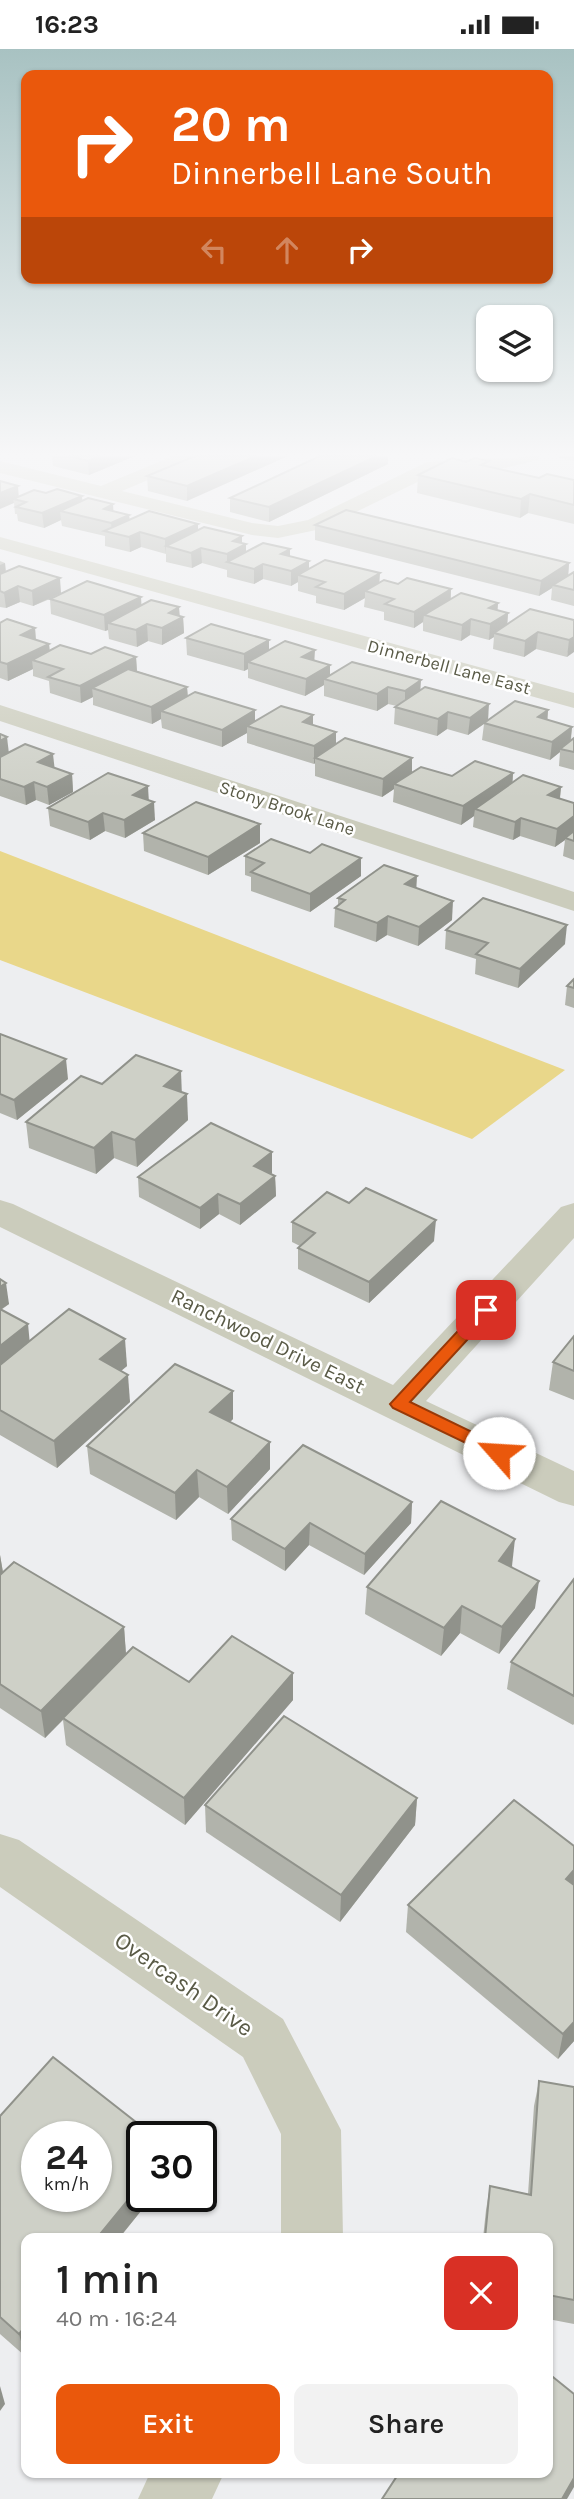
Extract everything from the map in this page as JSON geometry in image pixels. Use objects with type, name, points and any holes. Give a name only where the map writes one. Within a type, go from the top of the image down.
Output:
[{"type":"street","name":"Dinnerbell Lane East","points":[[99,570],[574,701]]},
{"type":"street","name":"Stony Brook Lane","points":[[0,713],[574,902]]},
{"type":"street","name":"Ranchwood Drive East","points":[[0,1212],[574,1490]]},
{"type":"street","points":[[399,1404],[574,1216]]},
{"type":"street","name":"Overcash Drive","points":[[0,1857],[262,2038],[311,2130],[312,2233]]},
{"type":"street","points":[[172,2499],[187,2478]]},
{"type":"shaded area","points":[[0,851],[565,1070],[472,1139],[0,960]]},
{"type":"building","points":[[9,570],[34,570],[60,578],[32,591],[18,586],[4,593],[0,591],[0,574]]},
{"type":"building","points":[[306,570],[369,570],[380,573],[344,594],[316,587],[325,582],[298,575]]},
{"type":"building","points":[[498,570],[558,570],[541,581]]},
{"type":"building","points":[[574,572],[574,590],[553,585]]},
{"type":"building","points":[[407,578],[451,589],[414,612],[385,604],[394,599],[365,591],[384,580],[398,584]]},
{"type":"building","points":[[87,581],[141,597],[104,615],[50,599]]},
{"type":"building","points":[[461,593],[498,603],[489,608],[508,613],[490,624],[471,619],[462,625],[424,615]]},
{"type":"building","points":[[151,600],[179,607],[169,613],[183,617],[162,628],[147,624],[136,630],[108,623]]},
{"type":"building","points":[[530,609],[574,620],[574,637],[569,640],[538,632],[525,641],[494,633]]},
{"type":"building","points":[[7,619],[35,628],[21,635],[49,644],[7,664],[0,662],[0,623]]},
{"type":"building","points":[[211,624],[269,640],[244,654],[186,638]]},
{"type":"building","points":[[285,641],[315,650],[302,657],[330,665],[306,679],[248,662]]},
{"type":"building","points":[[60,645],[91,654],[105,647],[136,657],[80,686],[48,677],[63,669],[32,660]]},
{"type":"building","points":[[352,662],[421,680],[405,691],[388,687],[377,694],[324,679]]},
{"type":"building","points":[[128,669],[187,687],[151,707],[92,688]]},
{"type":"building","points":[[425,687],[489,704],[470,718],[448,712],[438,719],[395,707]]},
{"type":"building","points":[[195,692],[255,710],[222,730],[161,711]]},
{"type":"building","points":[[515,701],[548,710],[538,717],[572,727],[552,742],[484,723]]},
{"type":"building","points":[[281,706],[313,715],[303,722],[336,732],[314,746],[247,726]]},
{"type":"building","points":[[345,738],[412,758],[383,779],[315,758]]},
{"type":"building","points":[[574,738],[574,752],[560,749]]},
{"type":"building","points":[[25,744],[53,754],[38,762],[72,774],[47,787],[34,782],[24,787],[0,779],[0,757]]},
{"type":"building","points":[[475,761],[513,773],[463,806],[394,784],[421,767],[452,776]]},
{"type":"building","points":[[108,773],[148,786],[133,795],[154,802],[124,820],[103,813],[88,822],[48,808]]},
{"type":"building","points":[[523,775],[561,787],[548,795],[574,803],[574,816],[557,829],[521,818],[515,822],[475,809]]},
{"type":"building","points":[[196,802],[260,824],[208,857],[143,833]]},
{"type":"building","points":[[574,831],[574,841],[565,838]]},
{"type":"building","points":[[271,839],[310,853],[322,844],[361,858],[310,894],[251,872],[264,863],[245,856]]},
{"type":"building","points":[[384,865],[417,876],[405,884],[453,901],[419,927],[388,916],[377,923],[335,908],[345,900],[338,898]]},
{"type":"building","points":[[483,898],[567,925],[520,969],[476,954],[488,943],[446,930]]},
{"type":"building","points":[[574,979],[574,988],[567,986]]},
{"type":"building","points":[[0,1034],[66,1059],[14,1100],[0,1094]]},
{"type":"building","points":[[136,1055],[181,1071],[164,1086],[187,1094],[135,1140],[112,1132],[94,1148],[26,1122],[81,1076],[102,1084]]},
{"type":"building","points":[[211,1123],[272,1152],[254,1166],[275,1176],[240,1204],[218,1194],[200,1208],[138,1177]]},
{"type":"building","points":[[366,1188],[436,1220],[369,1282],[298,1248],[315,1233],[292,1222],[327,1192],[349,1203]]},
{"type":"building","points":[[0,1309],[28,1324],[0,1346]]},
{"type":"building","points":[[69,1309],[125,1339],[100,1359],[128,1375],[54,1441],[0,1410],[0,1365]]},
{"type":"building","points":[[574,1336],[574,1371],[553,1362]]},
{"type":"building","points":[[175,1364],[233,1391],[210,1412],[270,1442],[227,1487],[197,1470],[175,1493],[87,1446]]},
{"type":"building","points":[[303,1445],[412,1502],[365,1554],[310,1523],[285,1549],[231,1519]]},
{"type":"building","points":[[441,1501],[515,1539],[499,1561],[539,1581],[502,1627],[462,1606],[444,1628],[367,1587]]},
{"type":"building","points":[[14,1562],[124,1627],[41,1711],[0,1684],[0,1575]]},
{"type":"building","points":[[574,1579],[574,1696],[511,1662]]},
{"type":"building","points":[[232,1636],[293,1673],[184,1798],[63,1718],[133,1647],[189,1682]]},
{"type":"building","points":[[284,1716],[417,1798],[341,1895],[205,1805]]},
{"type":"building","points":[[514,1800],[574,1846],[574,1870],[566,1879],[574,1885],[574,2022],[563,2034],[408,1905]]},
{"type":"building","points":[[53,2057],[135,2121],[126,2121],[126,2203],[101,2233],[21,2233],[19,2334],[0,2317],[0,2116]]},
{"type":"building","points":[[539,2081],[574,2087],[574,2300],[553,2296],[553,2233],[485,2233],[490,2186],[531,2195]]},
{"type":"building","points":[[553,2377],[574,2394],[574,2478],[562,2499],[382,2499],[396,2478],[553,2478]]},
{"type":"route","points":[[486,1310],[399,1404],[499,1453]]}]
